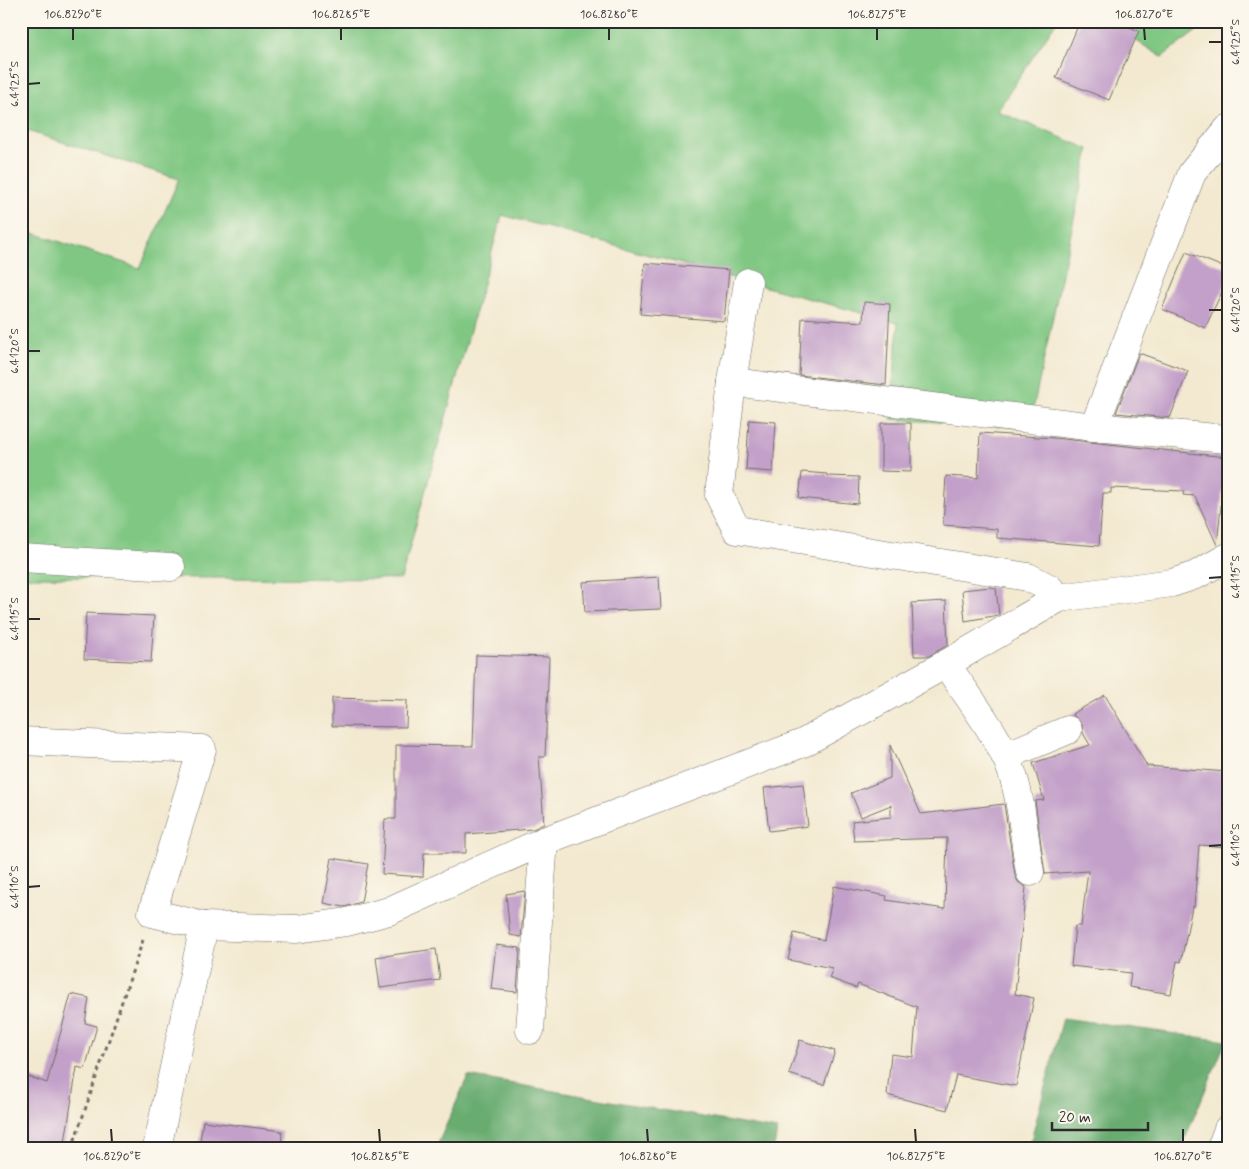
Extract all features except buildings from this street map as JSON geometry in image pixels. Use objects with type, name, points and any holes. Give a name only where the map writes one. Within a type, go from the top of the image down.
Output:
[{"type":"street","points":[[1094,427],[1192,172],[1228,129]]},
{"type":"street","points":[[748,282],[732,382],[719,495],[737,530],[1028,577],[1049,588],[1059,598]]},
{"type":"street","points":[[732,382],[1094,427],[1227,438]]},
{"type":"street","points":[[21,741],[202,749],[152,913],[204,926],[297,929],[348,922],[398,908],[544,841],[803,743],[946,664],[1059,598],[1172,583],[1196,575],[1228,557]]},
{"type":"street","points":[[21,558],[171,567]]},
{"type":"street","points":[[946,664],[992,731],[1006,756],[1015,784],[1030,872]]},
{"type":"street","points":[[1006,756],[1068,730]]},
{"type":"street","points":[[530,1030],[544,841]]},
{"type":"street","points":[[157,1148],[204,926]]},
{"type":"street","points":[[1221,1148],[1228,1129]]},
{"type":"path","points":[[72,1148],[152,913]]},
{"type":"green space","points":[[21,21],[1057,21],[997,111],[1089,149],[1029,428],[891,419],[898,323],[502,215],[401,579],[21,577],[21,229],[140,268],[179,179],[21,129]]},
{"type":"green space","points":[[1105,21],[1210,21],[1162,57]]},
{"type":"green space","points":[[1063,1018],[1226,1041],[1181,1148],[1029,1148]]},
{"type":"green space","points":[[468,1076],[777,1130],[774,1148],[436,1148]]}]
